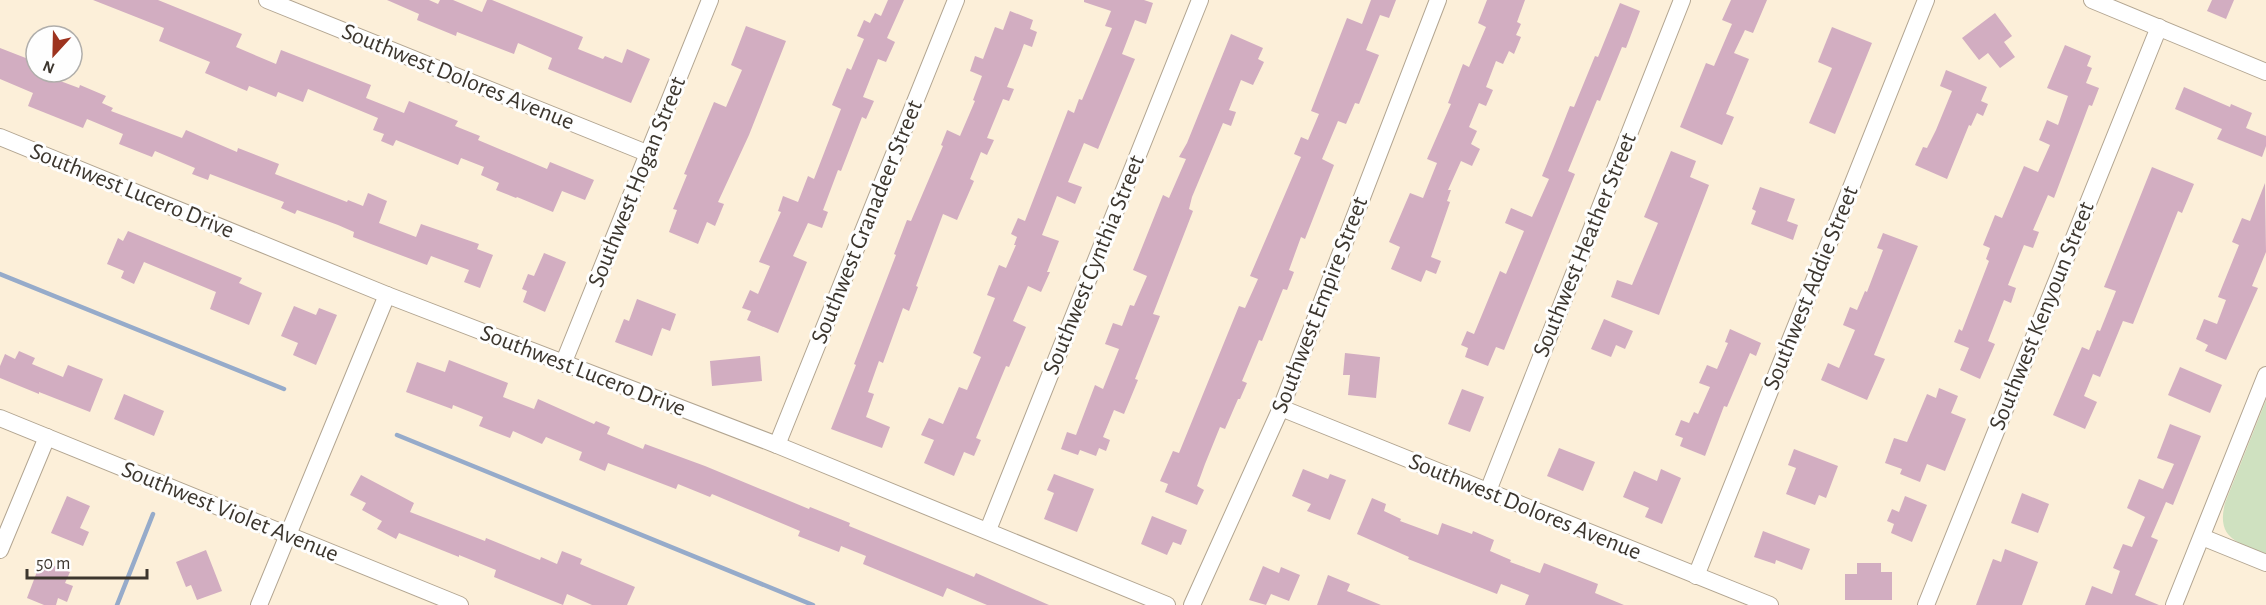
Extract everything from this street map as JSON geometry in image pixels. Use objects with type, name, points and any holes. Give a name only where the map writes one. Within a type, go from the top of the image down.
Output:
[{"type":"street","name":"Southwest Dolores Avenue","points":[[267,0],[649,154]]},
{"type":"street","name":"Southwest Hogan Street","points":[[563,364],[710,0]]},
{"type":"street","name":"Southwest Granadeer Street","points":[[777,445],[956,0]]},
{"type":"street","name":"Southwest Cynthia Street","points":[[988,530],[1200,0]]},
{"type":"street","name":"Southwest Empire Street","points":[[1192,605],[1281,408],[1438,0]]},
{"type":"street","name":"Southwest Heather Street","points":[[1488,490],[1682,0]]},
{"type":"street","name":"Southwest Addie Street","points":[[1696,576],[1926,0]]},
{"type":"street","points":[[2092,0],[2266,72]]},
{"type":"street","name":"Southwest Kenyoun Street","points":[[1926,605],[2159,27]]},
{"type":"street","name":"Southwest Lucero Drive","points":[[0,137],[387,295],[777,445],[1167,605]]},
{"type":"street","points":[[259,605],[387,295]]},
{"type":"street","points":[[2174,605],[2266,375]]},
{"type":"street","name":"Southwest Dolores Avenue","points":[[1281,408],[1770,605]]},
{"type":"street","name":"Southwest Violet Avenue","points":[[0,418],[460,605]]},
{"type":"street","points":[[0,550],[47,437]]},
{"type":"street","points":[[2202,537],[2266,563]]},
{"type":"green space","points":[[2266,400],[2266,554],[2231,538],[2226,532],[2223,515],[2225,503]]},
{"type":"building","points":[[93,0],[158,0],[242,34],[236,47],[276,64],[281,50],[371,85],[366,98],[404,113],[409,101],[458,121],[455,126],[480,136],[478,140],[547,169],[550,162],[594,180],[585,200],[562,191],[553,212],[496,190],[499,183],[481,175],[484,167],[461,158],[458,165],[396,140],[393,146],[381,141],[384,134],[373,130],[378,118],[308,89],[303,102],[278,92],[276,97],[249,86],[247,91],[205,73],[210,62],[159,41],[164,28]]},
{"type":"building","points":[[387,0],[429,0],[438,4],[440,0],[453,0],[482,12],[487,0],[492,0],[583,37],[578,49],[603,59],[605,56],[622,63],[627,49],[650,59],[631,103],[548,69],[552,58],[518,43],[514,54],[457,32],[456,36],[417,20],[419,14]]},
{"type":"building","points":[[888,0],[904,0],[887,38],[895,42],[886,62],[878,59],[863,97],[874,101],[866,119],[862,117],[841,171],[838,170],[823,210],[828,212],[822,228],[808,223],[793,256],[807,262],[778,333],[747,320],[751,311],[742,308],[750,290],[758,294],[770,266],[759,262],[781,212],[778,211],[783,196],[798,202],[808,176],[814,179],[841,109],[832,105],[847,68],[851,70],[864,39],[857,36],[864,20],[870,23],[875,13],[881,16]]},
{"type":"building","points":[[1084,0],[1144,0],[1153,3],[1146,24],[1135,20],[1122,54],[1135,59],[1098,149],[1084,143],[1068,182],[1082,187],[1075,204],[1057,196],[1042,235],[1059,241],[1047,272],[1050,272],[1041,292],[1028,286],[1013,321],[1026,327],[1009,367],[1006,366],[976,438],[981,440],[974,456],[964,452],[954,476],[924,463],[934,440],[921,435],[929,418],[943,424],[959,387],[967,390],[981,357],[973,353],[995,298],[987,295],[999,265],[1006,268],[1016,245],[1014,245],[1017,237],[1011,234],[1018,218],[1025,221],[1068,110],[1074,113],[1079,99],[1082,100],[1112,28],[1105,26],[1111,11],[1084,2]]},
{"type":"building","points":[[1371,0],[1396,0],[1389,18],[1380,15],[1366,50],[1379,55],[1359,104],[1355,103],[1346,124],[1338,121],[1322,159],[1334,165],[1305,239],[1301,237],[1289,270],[1294,272],[1287,290],[1283,289],[1262,341],[1259,340],[1242,381],[1247,383],[1225,429],[1220,427],[1205,464],[1197,486],[1204,490],[1197,505],[1165,492],[1168,484],[1160,481],[1173,451],[1179,453],[1239,306],[1245,308],[1258,279],[1250,276],[1301,157],[1294,154],[1301,137],[1308,140],[1319,114],[1311,111],[1347,18],[1362,24]]},
{"type":"building","points":[[1487,0],[1525,0],[1517,22],[1521,24],[1516,35],[1521,37],[1514,54],[1509,51],[1503,64],[1496,61],[1486,87],[1493,90],[1486,106],[1479,103],[1469,127],[1477,131],[1471,144],[1480,149],[1472,166],[1461,161],[1448,190],[1451,190],[1447,201],[1450,202],[1431,257],[1441,261],[1436,274],[1426,270],[1421,282],[1391,269],[1400,247],[1389,242],[1410,193],[1423,198],[1437,163],[1427,159],[1451,104],[1448,103],[1463,64],[1469,67],[1486,27],[1478,23]]},
{"type":"building","points":[[1731,0],[1767,0],[1753,33],[1745,30],[1734,53],[1749,59],[1726,114],[1734,117],[1722,145],[1680,127],[1706,63],[1714,66],[1732,24],[1722,20]]},
{"type":"building","points":[[2212,0],[2234,0],[2226,19],[2207,11]]},
{"type":"building","points":[[1620,3],[1640,11],[1626,48],[1622,47],[1600,101],[1597,100],[1568,171],[1575,174],[1504,350],[1496,347],[1488,366],[1465,357],[1468,348],[1461,345],[1467,331],[1474,334],[1500,271],[1506,274],[1524,231],[1505,223],[1511,208],[1532,217],[1549,179],[1542,176],[1570,106],[1574,107]]},
{"type":"building","points":[[1010,11],[1033,20],[1030,29],[1037,32],[1032,47],[1024,44],[1007,87],[1014,89],[1009,101],[1003,99],[987,138],[994,140],[987,155],[981,152],[970,179],[974,181],[957,220],[943,214],[909,311],[903,308],[883,363],[879,361],[868,392],[874,394],[866,417],[890,427],[882,448],[831,429],[907,220],[911,221],[943,146],[941,145],[947,130],[960,136],[975,101],[973,100],[982,76],[970,71],[975,56],[983,59],[995,27],[1003,30]]},
{"type":"building","points":[[1995,13],[2012,36],[2004,42],[2015,57],[2000,68],[1988,53],[1979,60],[1962,38]]},
{"type":"building","points":[[746,26],[786,41],[749,135],[718,202],[724,204],[715,226],[707,222],[698,244],[669,232],[677,210],[673,209],[687,175],[684,174],[714,102],[726,107],[742,70],[731,65]]},
{"type":"building","points":[[1832,27],[1872,43],[1835,134],[1809,123],[1832,68],[1818,62]]},
{"type":"building","points":[[1231,34],[1263,48],[1258,59],[1264,62],[1253,85],[1241,80],[1229,110],[1236,112],[1231,126],[1223,123],[1192,197],[1189,209],[1193,211],[1153,314],[1160,316],[1135,379],[1138,380],[1124,414],[1114,410],[1103,437],[1110,440],[1106,451],[1099,448],[1096,456],[1080,450],[1078,455],[1061,449],[1067,432],[1076,435],[1095,385],[1103,389],[1119,349],[1105,344],[1113,323],[1122,326],[1130,305],[1134,306],[1147,276],[1133,270],[1163,195],[1169,198],[1186,159],[1179,157],[1187,143]]},
{"type":"building","points":[[2065,45],[2091,56],[2087,66],[2092,68],[2086,83],[2099,88],[2092,106],[2089,105],[2054,198],[2048,195],[2033,230],[2039,232],[2033,248],[2024,245],[2008,285],[2016,288],[2011,303],[2004,300],[1988,341],[1995,344],[1980,379],[1960,370],[1969,348],[1954,342],[1959,329],[1962,331],[1989,261],[1986,259],[1990,248],[1983,245],[1995,215],[2002,218],[2024,166],[2038,172],[2050,145],[2039,140],[2047,120],[2058,125],[2068,96],[2047,88]]},
{"type":"building","points":[[0,48],[24,57],[24,84],[68,84],[79,88],[80,85],[106,96],[102,103],[113,108],[111,111],[182,138],[186,130],[237,152],[238,148],[279,164],[275,174],[347,202],[348,200],[363,206],[368,193],[387,201],[379,223],[416,237],[421,224],[479,244],[477,249],[493,255],[480,288],[464,282],[469,270],[431,256],[427,265],[353,237],[354,232],[338,225],[297,210],[295,214],[281,208],[284,202],[210,174],[208,180],[192,174],[195,168],[155,151],[152,157],[119,144],[123,134],[87,119],[83,128],[28,106],[33,93],[0,79]]},
{"type":"building","points":[[1946,70],[1987,87],[1981,101],[1988,104],[1983,116],[1977,113],[1971,126],[1969,125],[1947,179],[1915,165],[1923,147],[1927,148],[1936,130],[1952,91],[1940,86]]},
{"type":"building","points":[[2184,87],[2230,107],[2231,104],[2252,113],[2246,128],[2266,136],[2266,146],[2262,157],[2217,139],[2222,129],[2175,109]]},
{"type":"building","points":[[1671,151],[1696,161],[1690,177],[1709,185],[1659,315],[1611,297],[1617,280],[1632,285],[1658,223],[1644,217]]},
{"type":"building","points":[[2152,167],[2194,184],[2182,213],[2178,211],[2133,324],[2123,321],[2100,377],[2093,374],[2084,396],[2097,402],[2085,429],[2053,415],[2082,347],[2089,350],[2097,330],[2100,331],[2116,291],[2104,287]]},
{"type":"building","points":[[2265,183],[2266,252],[2252,286],[2258,288],[2226,360],[2205,351],[2208,345],[2196,339],[2204,319],[2217,324],[2226,300],[2218,297],[2239,245],[2232,242],[2242,218],[2250,221]]},
{"type":"building","points":[[1760,187],[1795,199],[1787,221],[1798,225],[1793,240],[1751,224],[1756,211],[1752,209]]},
{"type":"building","points":[[128,231],[242,278],[239,283],[262,293],[249,325],[210,309],[216,292],[144,262],[134,284],[121,278],[124,271],[107,264],[118,238],[123,241]]},
{"type":"building","points":[[1883,233],[1918,246],[1874,355],[1885,359],[1867,400],[1821,380],[1828,363],[1839,368],[1855,330],[1843,325],[1850,307],[1857,310],[1865,291],[1867,292],[1883,250],[1877,248]]},
{"type":"building","points":[[544,253],[566,262],[545,312],[523,302],[527,291],[522,289],[528,274],[534,276]]},
{"type":"building","points":[[637,299],[676,314],[670,331],[662,328],[652,356],[615,342],[624,319],[629,321]]},
{"type":"building","points":[[294,306],[316,315],[319,308],[337,315],[316,365],[293,355],[298,343],[281,336]]},
{"type":"building","points":[[1604,319],[1633,331],[1625,349],[1616,345],[1611,357],[1591,349]]},
{"type":"building","points":[[1730,329],[1761,343],[1756,356],[1750,353],[1727,407],[1724,406],[1705,456],[1680,446],[1683,438],[1675,435],[1681,420],[1689,423],[1694,412],[1698,414],[1710,387],[1699,383],[1707,365],[1717,369],[1728,343],[1725,342]]},
{"type":"building","points":[[19,351],[35,358],[32,364],[63,377],[68,365],[103,379],[90,412],[0,378],[0,366],[5,354],[15,359]]},
{"type":"building","points":[[1345,353],[1380,357],[1376,398],[1348,395],[1350,375],[1343,375]]},
{"type":"building","points":[[760,356],[762,381],[712,386],[710,361]]},
{"type":"building","points":[[449,360],[508,383],[503,397],[534,409],[538,399],[594,424],[596,421],[610,427],[607,434],[643,449],[645,444],[705,466],[809,509],[810,507],[850,523],[849,526],[974,577],[976,573],[1049,605],[987,605],[947,588],[943,597],[863,564],[866,556],[841,546],[839,552],[798,536],[800,531],[712,494],[710,497],[678,484],[676,489],[608,463],[605,471],[579,460],[582,452],[546,437],[542,444],[513,431],[510,438],[479,426],[483,417],[453,405],[452,409],[406,392],[417,362],[445,372]]},
{"type":"building","points":[[2180,367],[2222,385],[2210,413],[2168,395]]},
{"type":"building","points":[[1939,388],[1958,396],[1951,413],[1966,419],[1945,471],[1927,464],[1920,482],[1900,474],[1902,469],[1885,463],[1894,438],[1907,442],[1927,394],[1936,398]]},
{"type":"building","points":[[1462,389],[1484,397],[1470,432],[1448,424]]},
{"type":"building","points":[[124,394],[164,411],[154,436],[114,419]]},
{"type":"building","points":[[2170,424],[2201,436],[2173,505],[2166,502],[2151,537],[2158,540],[2135,595],[2159,605],[2085,605],[2092,586],[2112,594],[2120,571],[2113,568],[2123,544],[2132,547],[2145,517],[2127,508],[2139,479],[2163,489],[2174,464],[2157,458]]},
{"type":"building","points":[[1559,448],[1595,462],[1583,491],[1547,476]]},
{"type":"building","points":[[1794,449],[1838,466],[1826,498],[1819,495],[1815,505],[1786,494],[1796,468],[1788,465]]},
{"type":"building","points":[[1303,469],[1328,479],[1330,474],[1346,480],[1330,520],[1307,511],[1311,504],[1292,496]]},
{"type":"building","points":[[1661,469],[1681,478],[1662,524],[1645,517],[1649,508],[1623,497],[1634,471],[1657,481]]},
{"type":"building","points":[[1054,474],[1094,489],[1077,532],[1044,519],[1054,493],[1047,490]]},
{"type":"building","points":[[361,475],[414,503],[410,512],[485,541],[486,538],[540,560],[541,557],[557,564],[562,551],[582,559],[580,564],[635,587],[627,605],[592,605],[567,594],[563,605],[494,577],[496,570],[459,555],[459,557],[399,533],[396,539],[377,529],[382,521],[362,510],[366,503],[350,495]]},
{"type":"building","points":[[2022,493],[2049,504],[2038,533],[2011,523]]},
{"type":"building","points":[[67,496],[90,506],[80,528],[89,532],[83,546],[51,533]]},
{"type":"building","points":[[1905,496],[1927,505],[1912,542],[1891,533],[1894,524],[1887,521],[1892,509],[1899,512]]},
{"type":"building","points":[[1372,498],[1386,504],[1384,511],[1401,519],[1400,521],[1438,535],[1442,523],[1472,534],[1473,531],[1494,540],[1490,551],[1511,560],[1510,562],[1540,573],[1544,563],[1598,584],[1595,593],[1624,605],[1525,605],[1529,595],[1501,584],[1497,594],[1408,559],[1409,557],[1357,534]]},
{"type":"building","points":[[1152,516],[1187,530],[1181,545],[1173,542],[1167,555],[1141,544]]},
{"type":"building","points":[[1763,531],[1810,549],[1802,570],[1776,560],[1775,564],[1754,557]]},
{"type":"building","points":[[2005,549],[2038,562],[2022,605],[1976,605],[1993,559],[2001,562]]},
{"type":"building","points":[[206,550],[222,591],[197,600],[191,585],[186,587],[176,562]]},
{"type":"building","points":[[41,561],[70,572],[65,583],[73,586],[67,602],[58,598],[56,605],[44,605],[27,598]]},
{"type":"building","points":[[1857,563],[1881,563],[1881,572],[1892,572],[1892,600],[1845,600],[1845,574],[1857,574]]},
{"type":"building","points":[[1263,566],[1279,573],[1281,567],[1300,575],[1289,601],[1271,594],[1266,605],[1249,600]]},
{"type":"building","points":[[1328,575],[1350,584],[1347,591],[1381,605],[1317,605]]},
{"type":"waterway","points":[[0,274],[284,389]]},
{"type":"waterway","points":[[397,435],[813,605]]},
{"type":"waterway","points":[[117,605],[153,514]]}]
